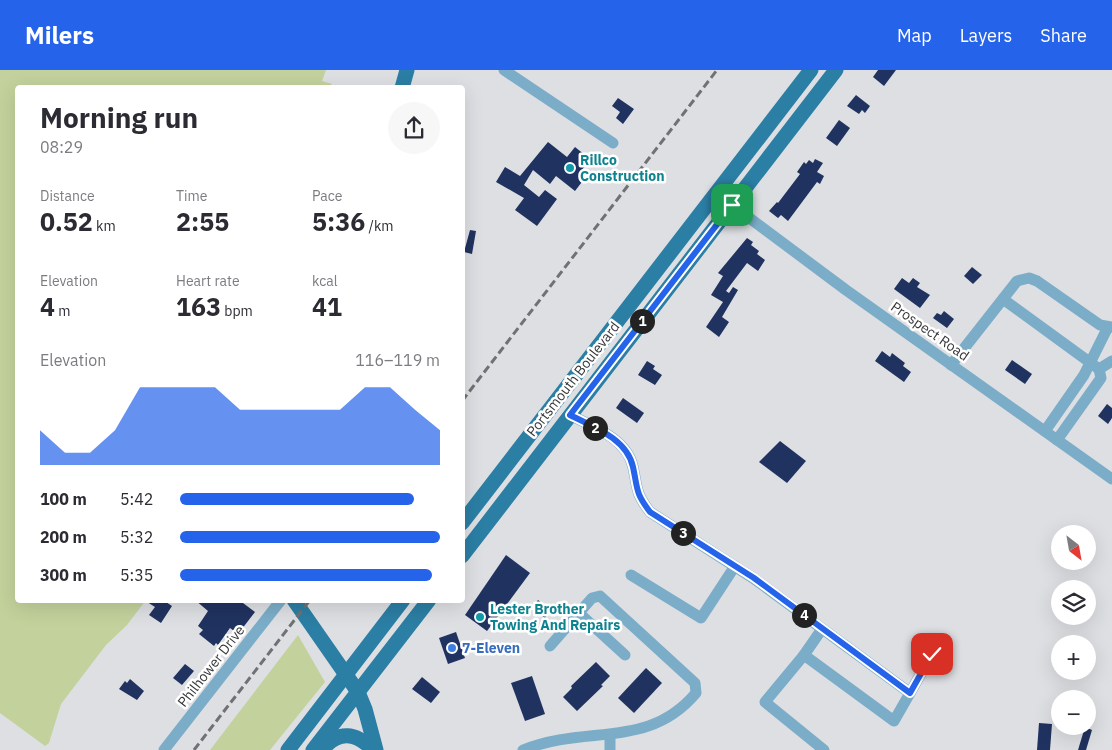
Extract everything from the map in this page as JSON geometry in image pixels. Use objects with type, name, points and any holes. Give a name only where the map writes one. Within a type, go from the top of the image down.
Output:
[{"type":"main road","points":[[403,85],[407,70]]},
{"type":"main road","name":"Portsmouth Boulevard","points":[[465,519],[811,70]]},
{"type":"main road","name":"Portsmouth Boulevard","points":[[465,552],[836,70]]},
{"type":"main road","points":[[296,603],[358,692],[368,716],[374,750]]},
{"type":"main road","points":[[288,750],[401,603]]},
{"type":"main road","points":[[313,750],[426,603]]},
{"type":"main road","points":[[322,750],[328,742],[342,735],[358,737],[374,750]]},
{"type":"street","points":[[504,70],[613,143]]},
{"type":"street","name":"Prospect Road","points":[[720,188],[734,202],[846,290],[1112,479]]},
{"type":"street","points":[[951,364],[1017,281],[1029,278],[1100,325],[1110,327],[1094,366],[1045,431]]},
{"type":"street","points":[[1003,299],[1094,366],[1101,378],[1057,440]]},
{"type":"street","points":[[1094,366],[1112,361]]},
{"type":"street","points":[[573,379],[589,390]]},
{"type":"street","points":[[570,415],[622,444],[633,464],[638,497],[650,512],[735,566],[910,693]]},
{"type":"street","points":[[631,575],[701,618],[735,566]]},
{"type":"street","points":[[524,750],[540,747],[557,739],[610,737],[644,732],[671,720],[689,703],[696,693],[697,688],[695,684],[605,598],[596,595],[550,646]]},
{"type":"street","name":"Philhower Drive","points":[[164,750],[279,603]]},
{"type":"street","points":[[578,613],[625,655]]},
{"type":"street","points":[[822,629],[765,702],[824,750]]},
{"type":"street","points":[[804,654],[894,721],[932,654]]},
{"type":"street","points":[[610,737],[610,750]]},
{"type":"green space","points":[[0,70],[326,70],[322,81],[331,85],[15,85],[15,603],[144,603],[127,625],[106,645],[61,704],[49,743],[45,746],[0,713]]},
{"type":"green space","points":[[298,635],[325,682],[270,750],[210,750]]},
{"type":"building","points":[[878,70],[896,70],[884,86],[873,77]]},
{"type":"building","points":[[856,95],[870,106],[865,113],[862,110],[859,114],[847,106]]},
{"type":"building","points":[[618,98],[634,109],[623,124],[616,118],[620,112],[612,106]]},
{"type":"building","points":[[839,120],[850,128],[837,146],[826,138]]},
{"type":"building","points":[[548,142],[567,157],[575,147],[590,159],[582,170],[588,174],[575,191],[556,176],[550,184],[533,170],[524,185],[539,197],[545,190],[557,199],[537,226],[515,210],[524,198],[496,182],[505,167],[520,176]]},
{"type":"building","points":[[815,159],[823,163],[817,172],[824,176],[820,184],[817,182],[788,221],[781,215],[778,218],[769,211],[778,203],[800,174],[797,172],[804,162],[806,164],[809,160],[813,163]]},
{"type":"building","points":[[470,230],[476,231],[472,254],[465,252]]},
{"type":"building","points":[[747,238],[753,242],[751,245],[759,251],[757,254],[765,260],[758,271],[747,263],[726,291],[729,293],[733,287],[738,290],[722,317],[729,322],[719,337],[706,327],[723,302],[711,295],[723,276],[718,273]]},
{"type":"building","points":[[972,267],[982,275],[973,284],[964,276]]},
{"type":"building","points":[[902,278],[909,283],[913,278],[920,283],[917,287],[930,295],[920,308],[894,289]]},
{"type":"building","points":[[944,311],[954,319],[947,328],[933,318],[937,313],[941,315]]},
{"type":"building","points":[[882,351],[890,357],[892,353],[905,363],[903,366],[911,372],[904,382],[875,361]]},
{"type":"building","points":[[1012,360],[1032,374],[1025,384],[1005,370]]},
{"type":"building","points":[[647,361],[655,366],[653,369],[662,375],[655,385],[638,375]]},
{"type":"building","points":[[623,398],[644,413],[637,423],[616,408]]},
{"type":"building","points":[[1107,404],[1112,408],[1112,418],[1108,424],[1098,416]]},
{"type":"building","points":[[780,441],[806,461],[787,483],[759,462]]},
{"type":"building","points":[[506,555],[530,573],[487,631],[465,615]]},
{"type":"building","points":[[538,600],[551,610],[545,618],[532,608]]},
{"type":"building","points":[[149,603],[168,603],[172,606],[161,623],[149,615],[155,607]]},
{"type":"building","points":[[199,603],[243,603],[255,612],[238,634],[230,628],[218,645],[216,643],[214,646],[199,634],[203,630],[198,626],[208,611]]},
{"type":"building","name":"7-Eleven","points":[[456,632],[465,658],[448,664],[439,638]]},
{"type":"building","points":[[596,662],[610,676],[601,685],[603,686],[577,711],[563,697],[572,688],[571,686]]},
{"type":"building","points":[[185,664],[194,671],[182,685],[173,678]]},
{"type":"building","points":[[646,668],[662,683],[634,713],[618,698]]},
{"type":"building","points":[[532,676],[545,714],[525,721],[511,683]]},
{"type":"building","name":"7-Eleven","points":[[422,677],[440,692],[431,703],[412,689]]},
{"type":"building","points":[[130,679],[144,691],[137,700],[119,689],[125,681],[127,683]]},
{"type":"building","points":[[1039,723],[1051,724],[1050,750],[1037,750]]},
{"type":"building","points":[[1083,735],[1090,735],[1086,750],[1078,750]]},
{"type":"railway","points":[[465,397],[717,70]]},
{"type":"railway","points":[[194,750],[308,603]]},
{"type":"place","name":"Rillco Construction","points":[[570,168]]},
{"type":"place","name":"Lester Brother Towing And Repairs","points":[[480,617]]},
{"type":"place","name":"7-Eleven","points":[[452,648]]},
{"type":"route","points":[[732,205],[570,415],[622,444],[633,464],[638,497],[650,512],[754,578],[910,693],[932,654]]}]
